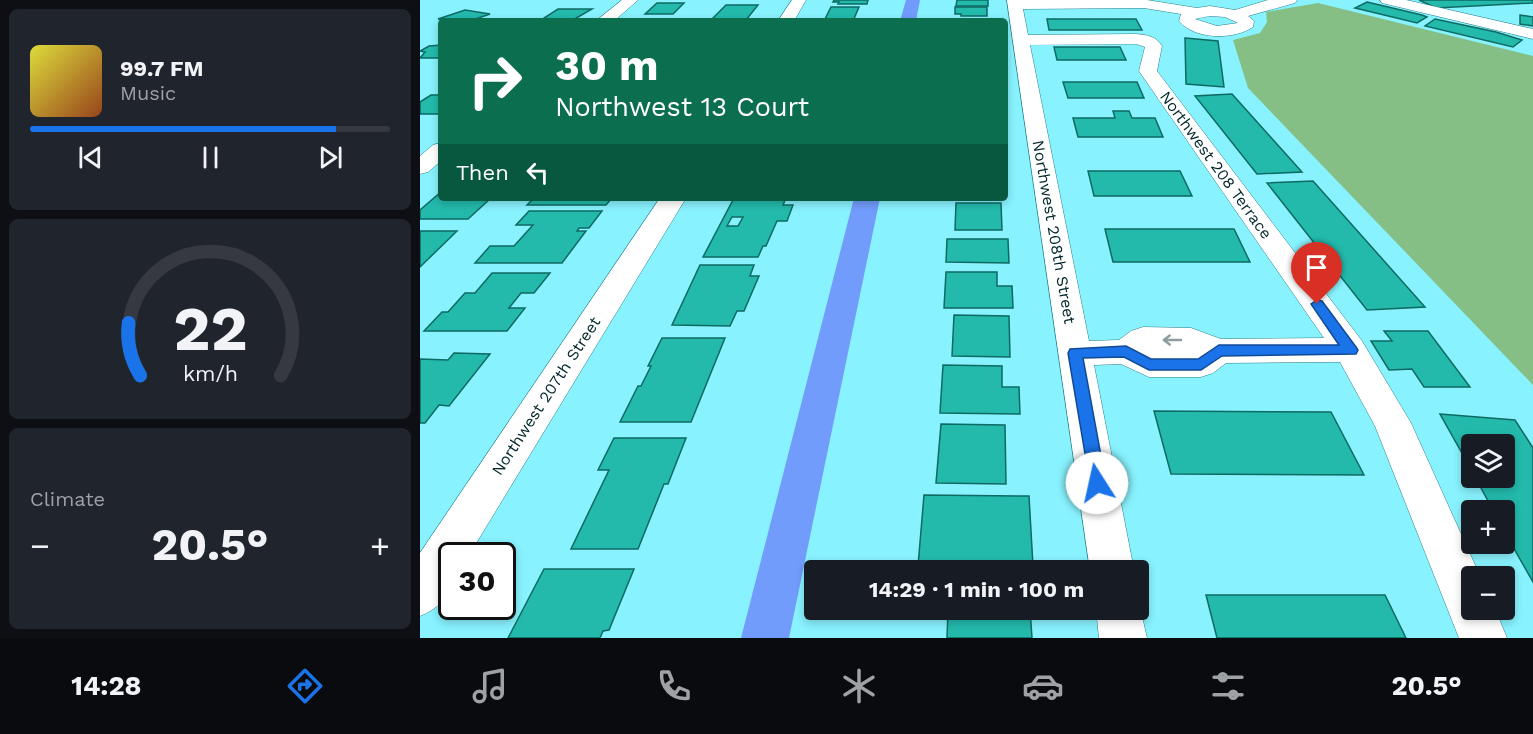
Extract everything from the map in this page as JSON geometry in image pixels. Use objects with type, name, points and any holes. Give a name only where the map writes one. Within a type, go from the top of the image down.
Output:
[{"type":"street","points":[[608,18],[631,0]]},
{"type":"street","points":[[788,18],[799,0]]},
{"type":"street","points":[[1014,3],[1126,5],[1191,16],[1208,29],[1229,31],[1238,30],[1247,24],[1236,15],[1290,0]]},
{"type":"street","points":[[1387,0],[1533,34]]},
{"type":"street","name":"Northwest 208th Street","points":[[1014,3],[1035,40],[1075,353],[1110,560]]},
{"type":"street","points":[[1466,20],[1513,12]]},
{"type":"street","name":"Northwest 208 Terrace","points":[[1035,40],[1147,40],[1154,46],[1148,72],[1350,350],[1392,423],[1483,638]]},
{"type":"street","points":[[420,167],[438,152]]},
{"type":"street","name":"Northwest 207th Street","points":[[420,593],[670,201]]},
{"type":"street","points":[[1075,353],[1126,352],[1149,364],[1201,364],[1219,351],[1350,350]]},
{"type":"street","points":[[1121,620],[1124,638]]},
{"type":"green space","points":[[1318,3],[1533,56],[1533,385],[1248,88],[1233,40],[1260,33],[1267,22],[1266,12]]},
{"type":"building","points":[[834,0],[868,0],[867,4],[838,4],[839,2],[833,2]]},
{"type":"building","points":[[957,0],[988,0],[988,6],[956,6]]},
{"type":"building","points":[[1419,0],[1533,0],[1533,3],[1436,8]]},
{"type":"building","points":[[1367,2],[1427,17],[1417,23],[1355,8]]},
{"type":"building","points":[[657,3],[684,3],[673,14],[645,14]]},
{"type":"building","points":[[726,5],[758,5],[748,18],[713,18]]},
{"type":"building","points":[[831,7],[859,7],[854,18],[826,18]]},
{"type":"building","points":[[955,7],[987,7],[987,16],[961,16],[961,14],[955,14]]},
{"type":"building","points":[[558,9],[592,9],[576,18],[544,18]]},
{"type":"building","points":[[465,10],[490,14],[479,18],[441,18]]},
{"type":"building","points":[[1520,15],[1533,17],[1533,26],[1520,24]]},
{"type":"building","points":[[1047,19],[1136,19],[1142,30],[1049,30]]},
{"type":"building","points":[[1435,19],[1522,40],[1513,47],[1425,26]]},
{"type":"building","points":[[1185,38],[1218,41],[1224,87],[1186,84]]},
{"type":"building","points":[[438,45],[438,58],[420,58],[425,52],[420,51],[429,46]]},
{"type":"building","points":[[1054,47],[1120,47],[1126,60],[1057,60]]},
{"type":"building","points":[[1063,82],[1137,82],[1144,98],[1068,98]]},
{"type":"building","points":[[1232,94],[1302,172],[1257,174],[1195,96]]},
{"type":"building","points":[[431,95],[438,95],[438,114],[420,114],[420,102]]},
{"type":"building","points":[[1113,111],[1129,111],[1132,118],[1155,118],[1163,137],[1078,137],[1073,118],[1115,118]]},
{"type":"building","points":[[1088,171],[1180,171],[1192,196],[1094,196]]},
{"type":"building","points":[[1313,181],[1425,307],[1367,310],[1267,183]]},
{"type":"building","points":[[438,195],[438,201],[488,201],[468,219],[420,219],[420,210]]},
{"type":"building","points":[[531,201],[609,201],[606,205],[527,205]]},
{"type":"building","points":[[732,201],[785,201],[783,205],[793,205],[787,221],[777,221],[766,246],[763,246],[758,257],[703,257]],"holes":[[[732,217],[743,217],[738,226],[727,226]]]},
{"type":"building","points":[[956,203],[1001,203],[1002,230],[955,230]]},
{"type":"building","points":[[529,211],[602,211],[589,228],[579,228],[577,231],[586,231],[562,263],[475,263],[490,246],[514,246],[533,225],[516,225]]},
{"type":"building","points":[[1105,229],[1234,229],[1250,262],[1113,262]]},
{"type":"building","points":[[420,231],[457,231],[420,267]]},
{"type":"building","points":[[947,239],[1008,239],[1009,263],[946,262]]},
{"type":"building","points":[[700,265],[754,265],[750,276],[759,276],[744,311],[737,311],[730,326],[672,325]]},
{"type":"building","points":[[946,272],[997,272],[997,286],[1012,286],[1013,308],[944,308]]},
{"type":"building","points":[[492,273],[550,273],[534,293],[521,293],[509,308],[525,308],[507,331],[424,331],[442,312],[448,312],[465,293],[475,293]]},
{"type":"building","points":[[954,315],[1009,316],[1010,357],[952,356]]},
{"type":"building","points":[[1384,331],[1428,331],[1470,387],[1424,387],[1412,369],[1389,370],[1371,341],[1392,341]]},
{"type":"building","points":[[662,338],[725,338],[691,422],[620,422],[651,366],[648,366]]},
{"type":"building","points":[[454,353],[490,354],[449,406],[439,405],[425,423],[420,423],[420,359],[448,360]]},
{"type":"building","points":[[943,365],[1002,366],[1002,387],[1019,387],[1020,414],[940,413]]},
{"type":"building","points":[[1154,411],[1331,412],[1364,475],[1171,474]]},
{"type":"building","points":[[1440,414],[1515,420],[1533,448],[1533,582],[1515,550],[1515,500],[1488,500],[1481,488],[1515,488],[1515,434],[1461,434],[1461,451]]},
{"type":"building","points":[[941,424],[1005,425],[1006,484],[936,483]]},
{"type":"building","points":[[614,438],[686,438],[668,484],[664,484],[638,549],[571,549],[609,470],[598,470]]},
{"type":"building","points":[[924,495],[1029,496],[1033,560],[919,560]]},
{"type":"building","points":[[544,569],[634,569],[609,630],[603,631],[600,638],[508,638]]},
{"type":"building","points":[[1206,595],[1385,595],[1406,638],[1217,638]]},
{"type":"building","points":[[948,620],[1031,620],[1032,638],[947,638]]},
{"type":"waterway","points":[[909,18],[913,0]]},
{"type":"waterway","points":[[765,638],[866,201]]},
{"type":"route","points":[[1097,483],[1075,353],[1126,352],[1149,364],[1201,364],[1219,351],[1350,350],[1317,304]]}]
